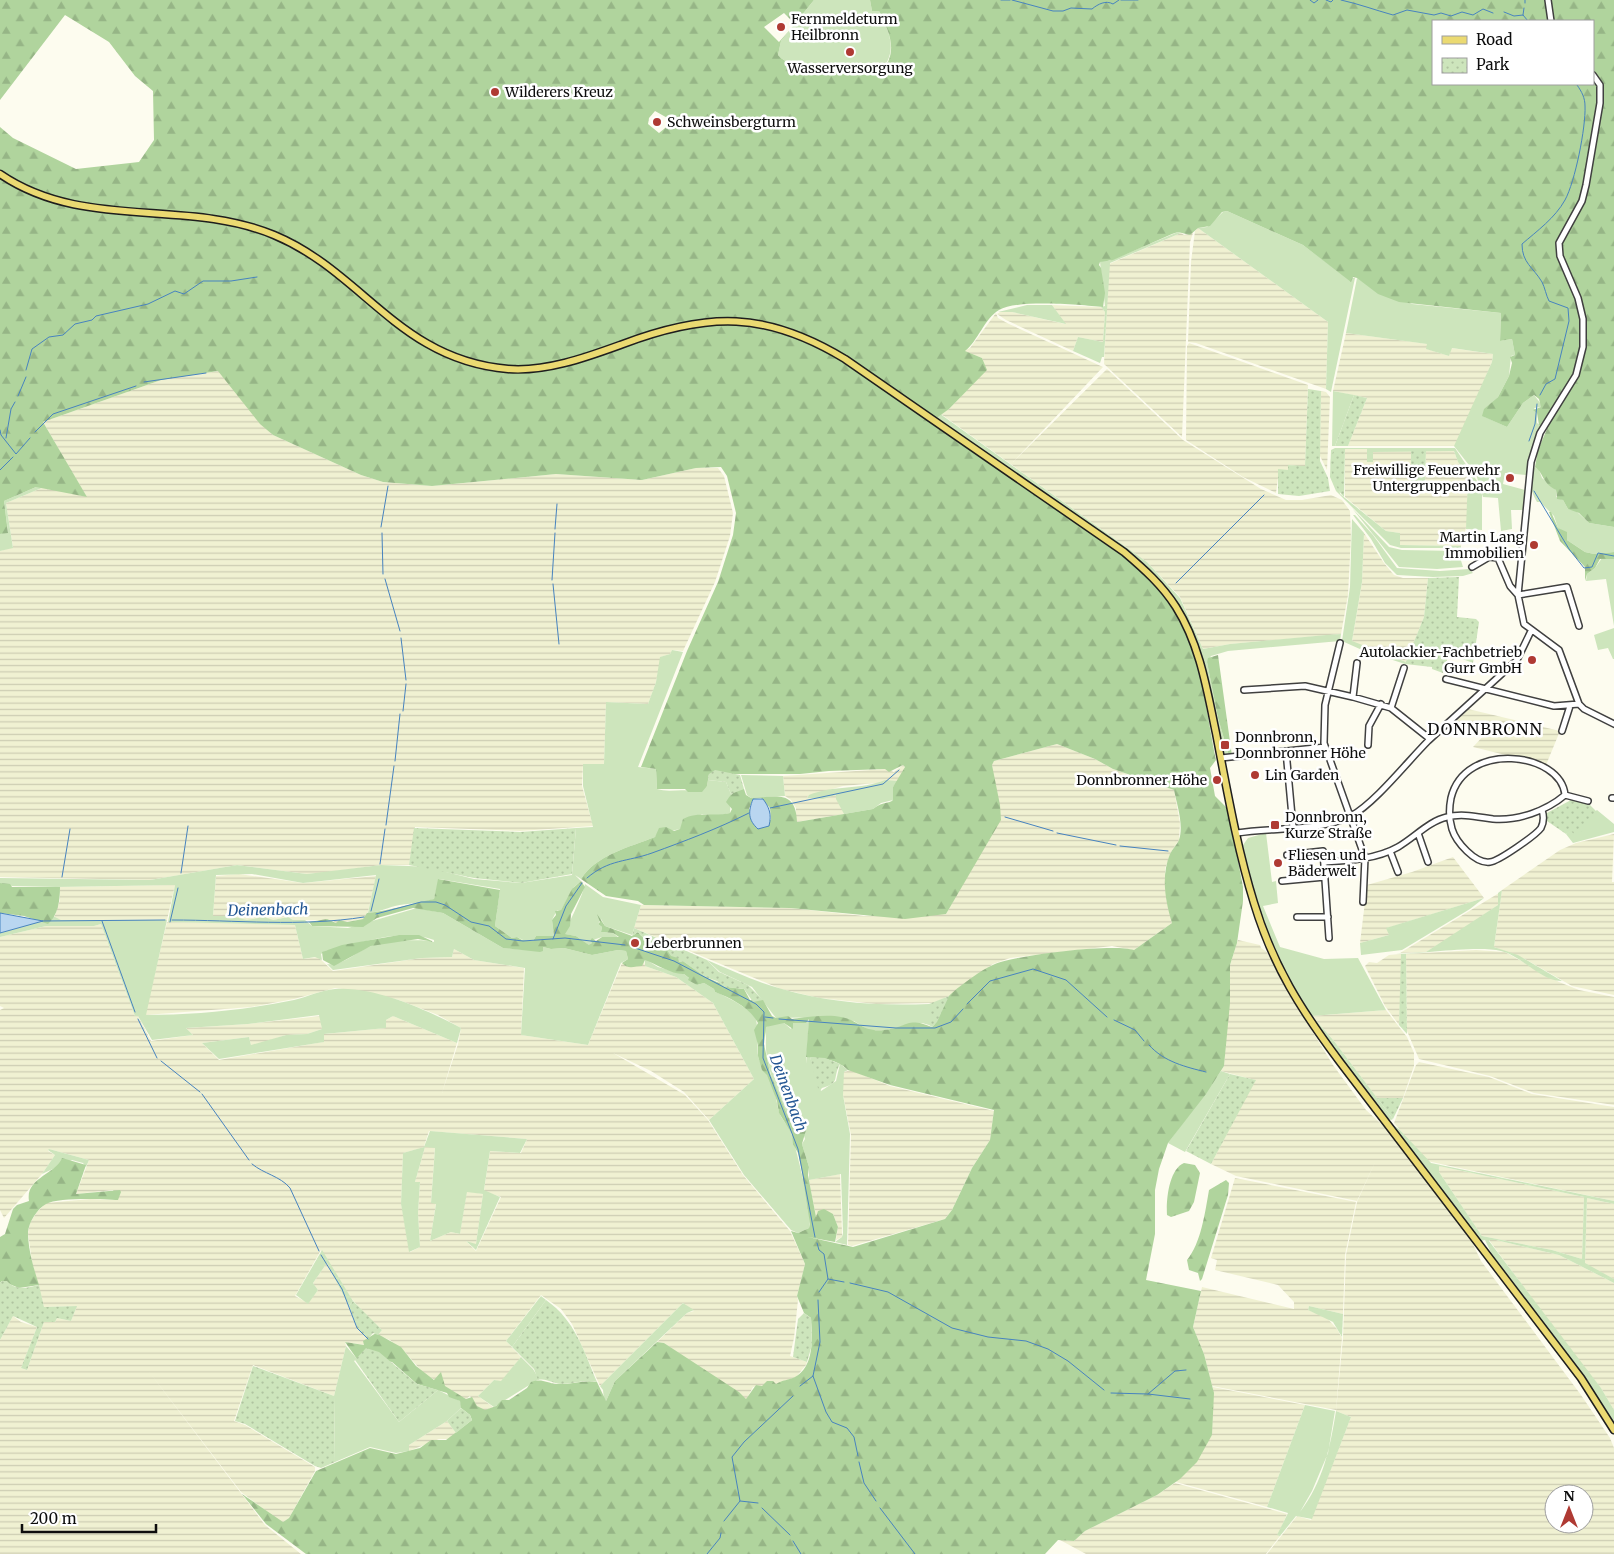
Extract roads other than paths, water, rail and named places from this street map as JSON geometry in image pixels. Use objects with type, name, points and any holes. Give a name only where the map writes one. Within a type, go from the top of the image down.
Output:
[{"type":"main road","points":[[0,174],[30,191],[74,206],[211,219],[242,224],[272,234],[295,245],[321,262],[413,336],[448,355],[478,364],[509,369],[548,366],[595,354],[665,328],[708,321],[766,325],[794,332],[820,344],[1124,552],[1147,571],[1166,593],[1189,631],[1208,692],[1237,833],[1254,904],[1275,962],[1302,1011],[1558,1347],[1614,1430]]},
{"type":"street","points":[[1548,0],[1551,20]]},
{"type":"street","points":[[1594,76],[1600,85],[1600,103],[1586,185],[1582,201],[1559,242],[1560,256],[1578,298],[1583,319],[1583,347],[1576,375],[1540,434],[1529,469],[1518,595],[1521,619],[1531,631],[1546,638],[1559,650],[1579,704],[1584,709],[1614,724]]},
{"type":"street","points":[[1472,567],[1489,557],[1495,556],[1502,564],[1510,586],[1518,595]]},
{"type":"street","points":[[1518,595],[1567,587],[1579,626]]},
{"type":"street","points":[[1237,833],[1328,823],[1350,816],[1519,657],[1531,631]]},
{"type":"street","points":[[1340,643],[1328,691],[1324,723],[1325,747],[1365,858],[1362,902]]},
{"type":"street","points":[[1353,697],[1357,663]]},
{"type":"street","points":[[1391,708],[1404,668]]},
{"type":"street","points":[[1446,679],[1542,703],[1570,706],[1579,704]]},
{"type":"street","points":[[1244,690],[1305,686],[1381,704],[1409,720],[1430,739]]},
{"type":"street","points":[[1368,745],[1369,726],[1381,704]]},
{"type":"street","points":[[1562,731],[1570,706]]},
{"type":"street","points":[[1221,758],[1325,747]]},
{"type":"street","points":[[1286,751],[1294,827]]},
{"type":"street","points":[[1542,810],[1544,820],[1539,830],[1496,860],[1489,862],[1476,858],[1456,837],[1450,816],[1452,796],[1461,778],[1474,766],[1491,759],[1513,759],[1546,768],[1562,782],[1564,795]]},
{"type":"street","points":[[1324,862],[1365,858],[1390,851],[1434,822],[1450,816],[1504,819],[1542,810],[1564,795],[1588,801]]},
{"type":"street","points":[[1418,834],[1428,862]]},
{"type":"street","points":[[1287,855],[1323,851],[1329,938]]},
{"type":"street","points":[[1390,851],[1398,872]]},
{"type":"street","points":[[1282,881],[1325,877]]},
{"type":"street","points":[[1297,917],[1328,917]]},
{"type":"water","points":[[753,799],[763,799],[767,805],[770,814],[769,826],[758,829],[752,822],[750,808]]},
{"type":"water","points":[[0,913],[43,921],[0,933]]},
{"type":"waterway","points":[[1001,0],[1010,0]]},
{"type":"waterway","points":[[1012,0],[1053,11],[1063,11],[1071,8],[1092,9],[1102,3],[1108,2],[1113,4],[1119,0]]},
{"type":"waterway","points":[[1121,0],[1138,0]]},
{"type":"waterway","points":[[1310,0],[1314,3],[1318,0]]},
{"type":"waterway","points":[[1326,0],[1331,2],[1333,0]]},
{"type":"waterway","points":[[1341,0],[1393,15],[1407,10],[1434,15],[1441,13],[1451,16],[1462,12],[1473,15],[1483,9],[1493,13]]},
{"type":"waterway","points":[[1523,15],[1524,8]]},
{"type":"waterway","points":[[1504,12],[1514,16],[1523,15],[1527,20]]},
{"type":"waterway","points":[[1540,395],[1546,384],[1555,379],[1569,321],[1568,308],[1549,301],[1542,282],[1524,256],[1522,244],[1556,213],[1569,192],[1579,154],[1585,115],[1584,98],[1577,85]]},
{"type":"waterway","points":[[26,370],[32,349],[49,337],[63,335],[75,324],[92,320],[96,316],[148,304],[175,291],[184,294],[203,281],[231,281],[257,277]]},
{"type":"waterway","points":[[144,382],[206,373]]},
{"type":"waterway","points":[[18,396],[26,377]]},
{"type":"waterway","points":[[35,432],[53,414],[136,386]]},
{"type":"waterway","points":[[6,438],[11,409],[15,402]]},
{"type":"waterway","points":[[1529,441],[1535,424],[1537,404]]},
{"type":"waterway","points":[[0,430],[1,435],[16,454],[30,438]]},
{"type":"waterway","points":[[0,470],[13,457]]},
{"type":"waterway","points":[[381,527],[388,486]]},
{"type":"waterway","points":[[1534,491],[1569,549],[1584,568],[1592,567],[1598,553],[1614,556]]},
{"type":"waterway","points":[[1176,583],[1264,495]]},
{"type":"waterway","points":[[555,529],[557,504]]},
{"type":"waterway","points":[[382,533],[383,574]]},
{"type":"waterway","points":[[552,580],[555,533]]},
{"type":"waterway","points":[[385,579],[400,631]]},
{"type":"waterway","points":[[553,584],[559,644]]},
{"type":"waterway","points":[[401,638],[406,680]]},
{"type":"waterway","points":[[403,711],[406,684]]},
{"type":"waterway","points":[[395,761],[400,714]]},
{"type":"waterway","points":[[386,825],[394,766]]},
{"type":"waterway","points":[[770,808],[883,784],[899,770]]},
{"type":"waterway","points":[[587,878],[603,867],[643,856],[713,830],[749,813]]},
{"type":"waterway","points":[[1005,817],[1053,831]]},
{"type":"waterway","points":[[181,873],[188,826]]},
{"type":"waterway","points":[[62,877],[70,829]]},
{"type":"waterway","points":[[380,864],[385,829]]},
{"type":"waterway","points":[[1057,833],[1116,845]]},
{"type":"waterway","points":[[1120,846],[1168,851]]},
{"type":"waterway","points":[[371,911],[379,879]]},
{"type":"waterway","points":[[553,939],[566,906],[582,883]]},
{"type":"waterway","points":[[170,922],[178,888]]},
{"type":"waterway","name":"Deinenbach","points":[[376,914],[421,902],[436,902],[445,905],[471,922],[489,926],[506,939],[523,941],[565,938],[625,945]]},
{"type":"waterway","name":"Deinenbach","points":[[172,920],[317,922],[364,917]]},
{"type":"waterway","name":"Deinenbach","points":[[43,921],[165,920]]},
{"type":"waterway","points":[[102,921],[135,1012]]},
{"type":"waterway","name":"Deinenbach","points":[[632,947],[674,961],[756,1004],[764,1012],[763,1058],[798,1149],[815,1237]]},
{"type":"waterway","points":[[967,1004],[990,981],[1033,969],[1066,980],[1107,1017]]},
{"type":"waterway","points":[[779,1019],[896,1028],[935,1028],[951,1022],[963,1009]]},
{"type":"waterway","points":[[765,1017],[773,1018]]},
{"type":"waterway","points":[[138,1019],[157,1058]]},
{"type":"waterway","points":[[1114,1020],[1135,1030],[1144,1041]]},
{"type":"waterway","points":[[1149,1045],[1168,1060],[1206,1072]]},
{"type":"waterway","points":[[161,1061],[200,1092]]},
{"type":"waterway","points":[[202,1094],[249,1160]]},
{"type":"waterway","points":[[252,1164],[282,1181],[290,1188],[319,1251]]},
{"type":"waterway","name":"Deinenbach","points":[[817,1243],[819,1250],[824,1254],[828,1279],[819,1292]]},
{"type":"waterway","points":[[321,1255],[342,1289],[357,1328],[368,1339]]},
{"type":"waterway","points":[[828,1279],[844,1282]]},
{"type":"waterway","points":[[850,1283],[888,1292],[952,1328],[988,1337],[1026,1341],[1048,1349],[1068,1361],[1104,1390]]},
{"type":"waterway","name":"Deinenbach","points":[[800,1386],[813,1376],[820,1342],[818,1300]]},
{"type":"waterway","points":[[1148,1394],[1175,1371],[1186,1370]]},
{"type":"waterway","points":[[813,1376],[826,1412],[832,1422],[847,1428],[854,1437],[858,1456]]},
{"type":"waterway","points":[[1111,1393],[1148,1394],[1190,1399]]},
{"type":"waterway","name":"Deinenbach","points":[[724,1521],[740,1501],[732,1457],[744,1442],[793,1396]]},
{"type":"waterway","points":[[859,1462],[864,1483],[876,1501]]},
{"type":"waterway","points":[[740,1501],[758,1503]]},
{"type":"waterway","points":[[762,1508],[790,1535]]},
{"type":"waterway","points":[[880,1508],[915,1554]]},
{"type":"waterway","name":"Deinenbach","points":[[707,1554],[720,1538],[721,1533]]},
{"type":"waterway","points":[[793,1541],[801,1554]]},
{"type":"place","name":"Fernmeldeturm Heilbronn","points":[[781,27]]},
{"type":"place","name":"Wasserversorgung","points":[[850,52]]},
{"type":"place","name":"Wilderers Kreuz","points":[[495,92]]},
{"type":"place","name":"Schweinsbergturm","points":[[657,122]]},
{"type":"place","name":"Freiwillige Feuerwehr Untergruppenbach","points":[[1510,478]]},
{"type":"place","name":"Martin Lang Immobilien","points":[[1534,545]]},
{"type":"place","name":"Autolackier-Fachbetrieb Gurr GmbH","points":[[1532,660]]},
{"type":"place","name":"Donnbronn, Donnbronner Höhe","points":[[1225,745]]},
{"type":"place","name":"Lin Garden","points":[[1255,775]]},
{"type":"place","name":"Donnbronner Höhe","points":[[1217,780]]},
{"type":"place","name":"Donnbronn, Kurze Straße","points":[[1275,825]]},
{"type":"place","name":"Fliesen und Bäderwelt","points":[[1278,863]]},
{"type":"place","name":"Leberbrunnen","points":[[635,943]]},
{"type":"district","name":"DONNBRONN","points":[[1485,729]]}]
